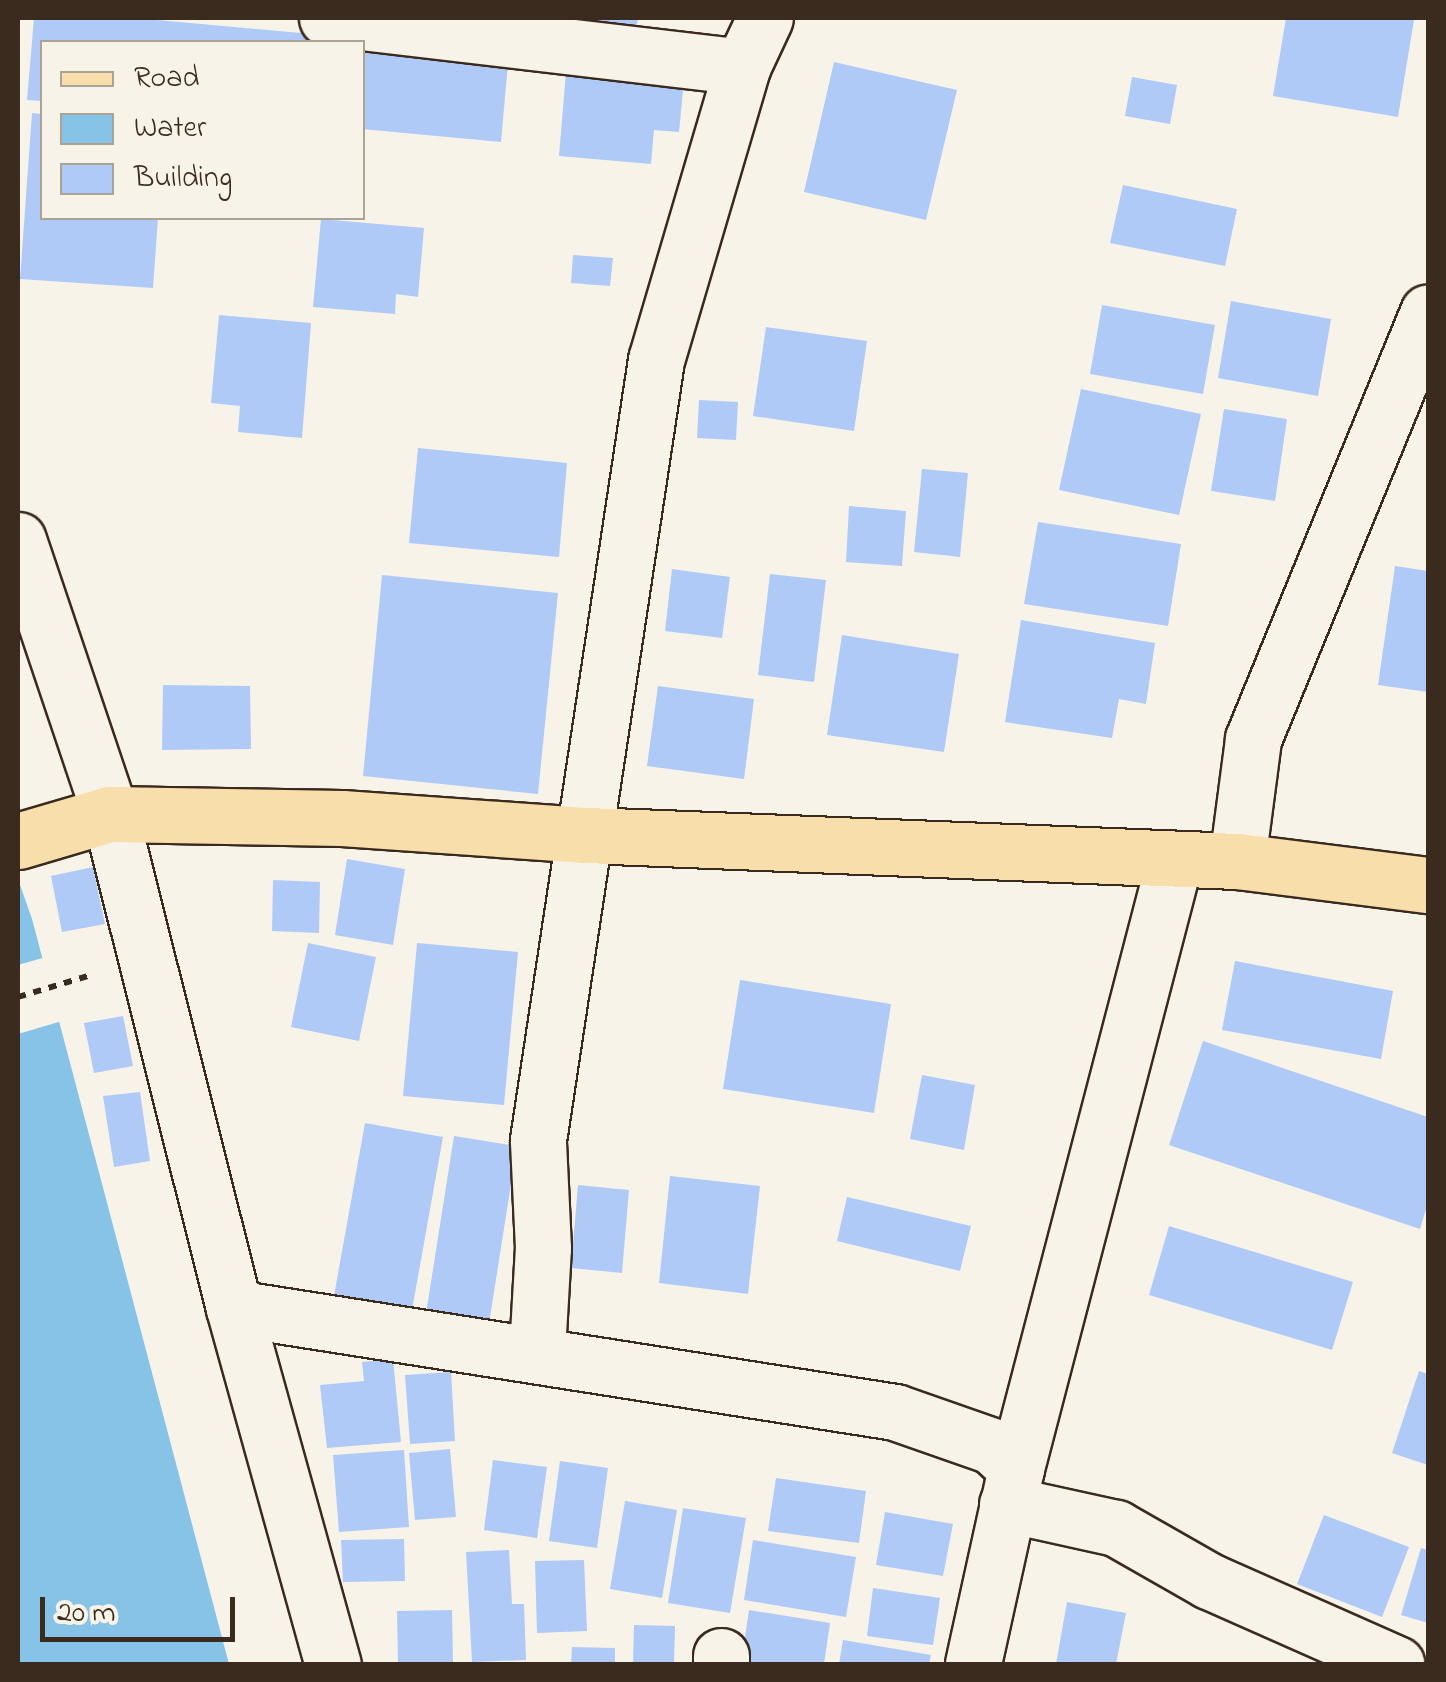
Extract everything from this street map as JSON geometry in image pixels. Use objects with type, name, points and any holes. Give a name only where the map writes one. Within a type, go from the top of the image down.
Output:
[{"type":"main road","points":[[18,842],[93,819],[342,818],[586,835],[1174,862],[1237,860],[1428,886]]},
{"type":"street","points":[[327,18],[742,67]]},
{"type":"street","points":[[536,1351],[543,1248],[538,1140],[656,360],[742,67],[765,18]]},
{"type":"street","points":[[1237,860],[1253,739],[1428,312]]},
{"type":"street","points":[[18,540],[93,819],[333,1664]]},
{"type":"street","points":[[973,1664],[1011,1486],[1174,862]]},
{"type":"street","points":[[234,1308],[536,1351],[894,1412],[992,1446],[1011,1486],[1116,1528],[1210,1581],[1396,1664]]},
{"type":"path","points":[[18,996],[98,972]]},
{"type":"water","points":[[18,879],[32,919],[229,1664],[18,1664]]},
{"type":"pier","points":[[46,957],[62,1021],[18,1034],[18,965]]},
{"type":"building","points":[[34,18],[135,18],[509,52],[501,142],[365,129],[365,40],[40,40],[40,101],[27,100]]},
{"type":"building","points":[[560,18],[638,18],[633,47],[558,34]]},
{"type":"building","points":[[1286,18],[1414,20],[1398,117],[1273,96]]},
{"type":"building","points":[[834,62],[957,90],[926,220],[804,192]]},
{"type":"building","points":[[566,72],[684,81],[679,132],[654,130],[651,164],[559,156]]},
{"type":"building","points":[[1132,77],[1177,85],[1170,124],[1125,116]]},
{"type":"building","points":[[32,113],[40,114],[40,220],[158,220],[153,288],[20,279]]},
{"type":"building","points":[[1123,185],[1237,209],[1225,266],[1110,243]]},
{"type":"building","points":[[321,220],[424,228],[418,297],[396,294],[395,314],[313,307]]},
{"type":"building","points":[[573,255],[613,258],[610,286],[571,283]]},
{"type":"building","points":[[1231,301],[1331,319],[1318,396],[1218,378]]},
{"type":"building","points":[[1102,305],[1215,325],[1203,394],[1090,374]]},
{"type":"building","points":[[219,315],[311,323],[302,438],[238,432],[240,406],[211,403]]},
{"type":"building","points":[[766,327],[867,341],[854,431],[753,416]]},
{"type":"building","points":[[1081,389],[1201,414],[1179,515],[1059,490]]},
{"type":"building","points":[[699,400],[738,402],[736,440],[697,438]]},
{"type":"building","points":[[1224,409],[1287,419],[1275,501],[1211,491]]},
{"type":"building","points":[[418,448],[567,463],[559,557],[409,543]]},
{"type":"building","points":[[922,469],[968,473],[960,557],[914,552]]},
{"type":"building","points":[[849,506],[906,511],[902,566],[846,562]]},
{"type":"building","points":[[1038,522],[1181,544],[1168,626],[1024,604]]},
{"type":"building","points":[[1395,566],[1428,571],[1428,692],[1378,685]]},
{"type":"building","points":[[672,569],[730,577],[722,638],[665,631]]},
{"type":"building","points":[[770,574],[826,580],[814,682],[758,675]]},
{"type":"building","points":[[382,575],[558,593],[538,794],[363,776]]},
{"type":"building","points":[[1021,620],[1155,643],[1146,704],[1119,699],[1112,738],[1005,722]]},
{"type":"building","points":[[842,635],[959,654],[944,752],[827,735]]},
{"type":"building","points":[[163,685],[250,686],[251,749],[162,750]]},
{"type":"building","points":[[658,686],[754,699],[744,779],[647,766]]},
{"type":"building","points":[[347,859],[405,869],[393,945],[335,935]]},
{"type":"building","points":[[93,867],[105,924],[62,932],[51,876]]},
{"type":"building","points":[[273,880],[320,882],[319,933],[272,931]]},
{"type":"building","points":[[308,943],[376,957],[359,1041],[291,1027]]},
{"type":"building","points":[[417,943],[518,952],[504,1105],[403,1096]]},
{"type":"building","points":[[1235,961],[1393,991],[1381,1059],[1222,1030]]},
{"type":"building","points":[[740,980],[891,1004],[874,1113],[723,1089]]},
{"type":"building","points":[[123,1016],[133,1066],[94,1073],[84,1023]]},
{"type":"building","points":[[1203,1041],[1428,1117],[1428,1203],[1420,1229],[1169,1145]]},
{"type":"building","points":[[922,1075],[975,1085],[964,1150],[910,1139]]},
{"type":"building","points":[[140,1092],[150,1161],[114,1167],[103,1096]]},
{"type":"building","points":[[365,1123],[443,1137],[412,1310],[334,1296]]},
{"type":"building","points":[[454,1136],[517,1146],[488,1330],[425,1320]]},
{"type":"building","points":[[670,1176],[760,1186],[748,1294],[659,1283]]},
{"type":"building","points":[[578,1185],[629,1190],[622,1273],[571,1268]]},
{"type":"building","points":[[847,1197],[971,1226],[960,1271],[837,1241]]},
{"type":"building","points":[[1169,1226],[1353,1282],[1332,1350],[1149,1295]]},
{"type":"building","points":[[393,1359],[401,1442],[327,1448],[320,1385],[364,1381],[362,1362]]},
{"type":"building","points":[[1419,1371],[1428,1374],[1428,1465],[1392,1453]]},
{"type":"building","points":[[451,1372],[455,1441],[410,1444],[405,1375]]},
{"type":"building","points":[[450,1449],[456,1517],[415,1520],[409,1453]]},
{"type":"building","points":[[404,1450],[409,1527],[339,1532],[333,1455]]},
{"type":"building","points":[[493,1460],[547,1467],[537,1538],[484,1530]]},
{"type":"building","points":[[560,1461],[608,1468],[597,1548],[549,1541]]},
{"type":"building","points":[[776,1478],[866,1491],[859,1543],[768,1531]]},
{"type":"building","points":[[625,1501],[677,1510],[662,1598],[610,1589]]},
{"type":"building","points":[[683,1508],[746,1518],[730,1613],[668,1603]]},
{"type":"building","points":[[885,1512],[953,1524],[943,1576],[876,1565]]},
{"type":"building","points":[[1324,1515],[1409,1547],[1382,1617],[1297,1584]]},
{"type":"building","points":[[404,1539],[405,1581],[343,1582],[341,1540]]},
{"type":"building","points":[[753,1540],[856,1557],[846,1617],[744,1600]]},
{"type":"building","points":[[1421,1548],[1428,1550],[1428,1623],[1401,1615]]},
{"type":"building","points":[[509,1550],[512,1604],[524,1604],[526,1660],[472,1662],[466,1552]]},
{"type":"building","points":[[584,1560],[587,1631],[537,1633],[535,1561]]},
{"type":"building","points":[[873,1588],[940,1598],[933,1645],[867,1636]]},
{"type":"building","points":[[1067,1602],[1126,1613],[1116,1664],[1056,1664]]},
{"type":"building","points":[[452,1610],[453,1663],[398,1664],[397,1611]]},
{"type":"building","points":[[749,1610],[830,1623],[824,1664],[741,1664]]},
{"type":"building","points":[[634,1625],[675,1626],[674,1664],[633,1664]]},
{"type":"building","points":[[843,1640],[931,1655],[929,1664],[839,1664]]},
{"type":"building","points":[[572,1647],[615,1648],[615,1664],[571,1664]]}]
